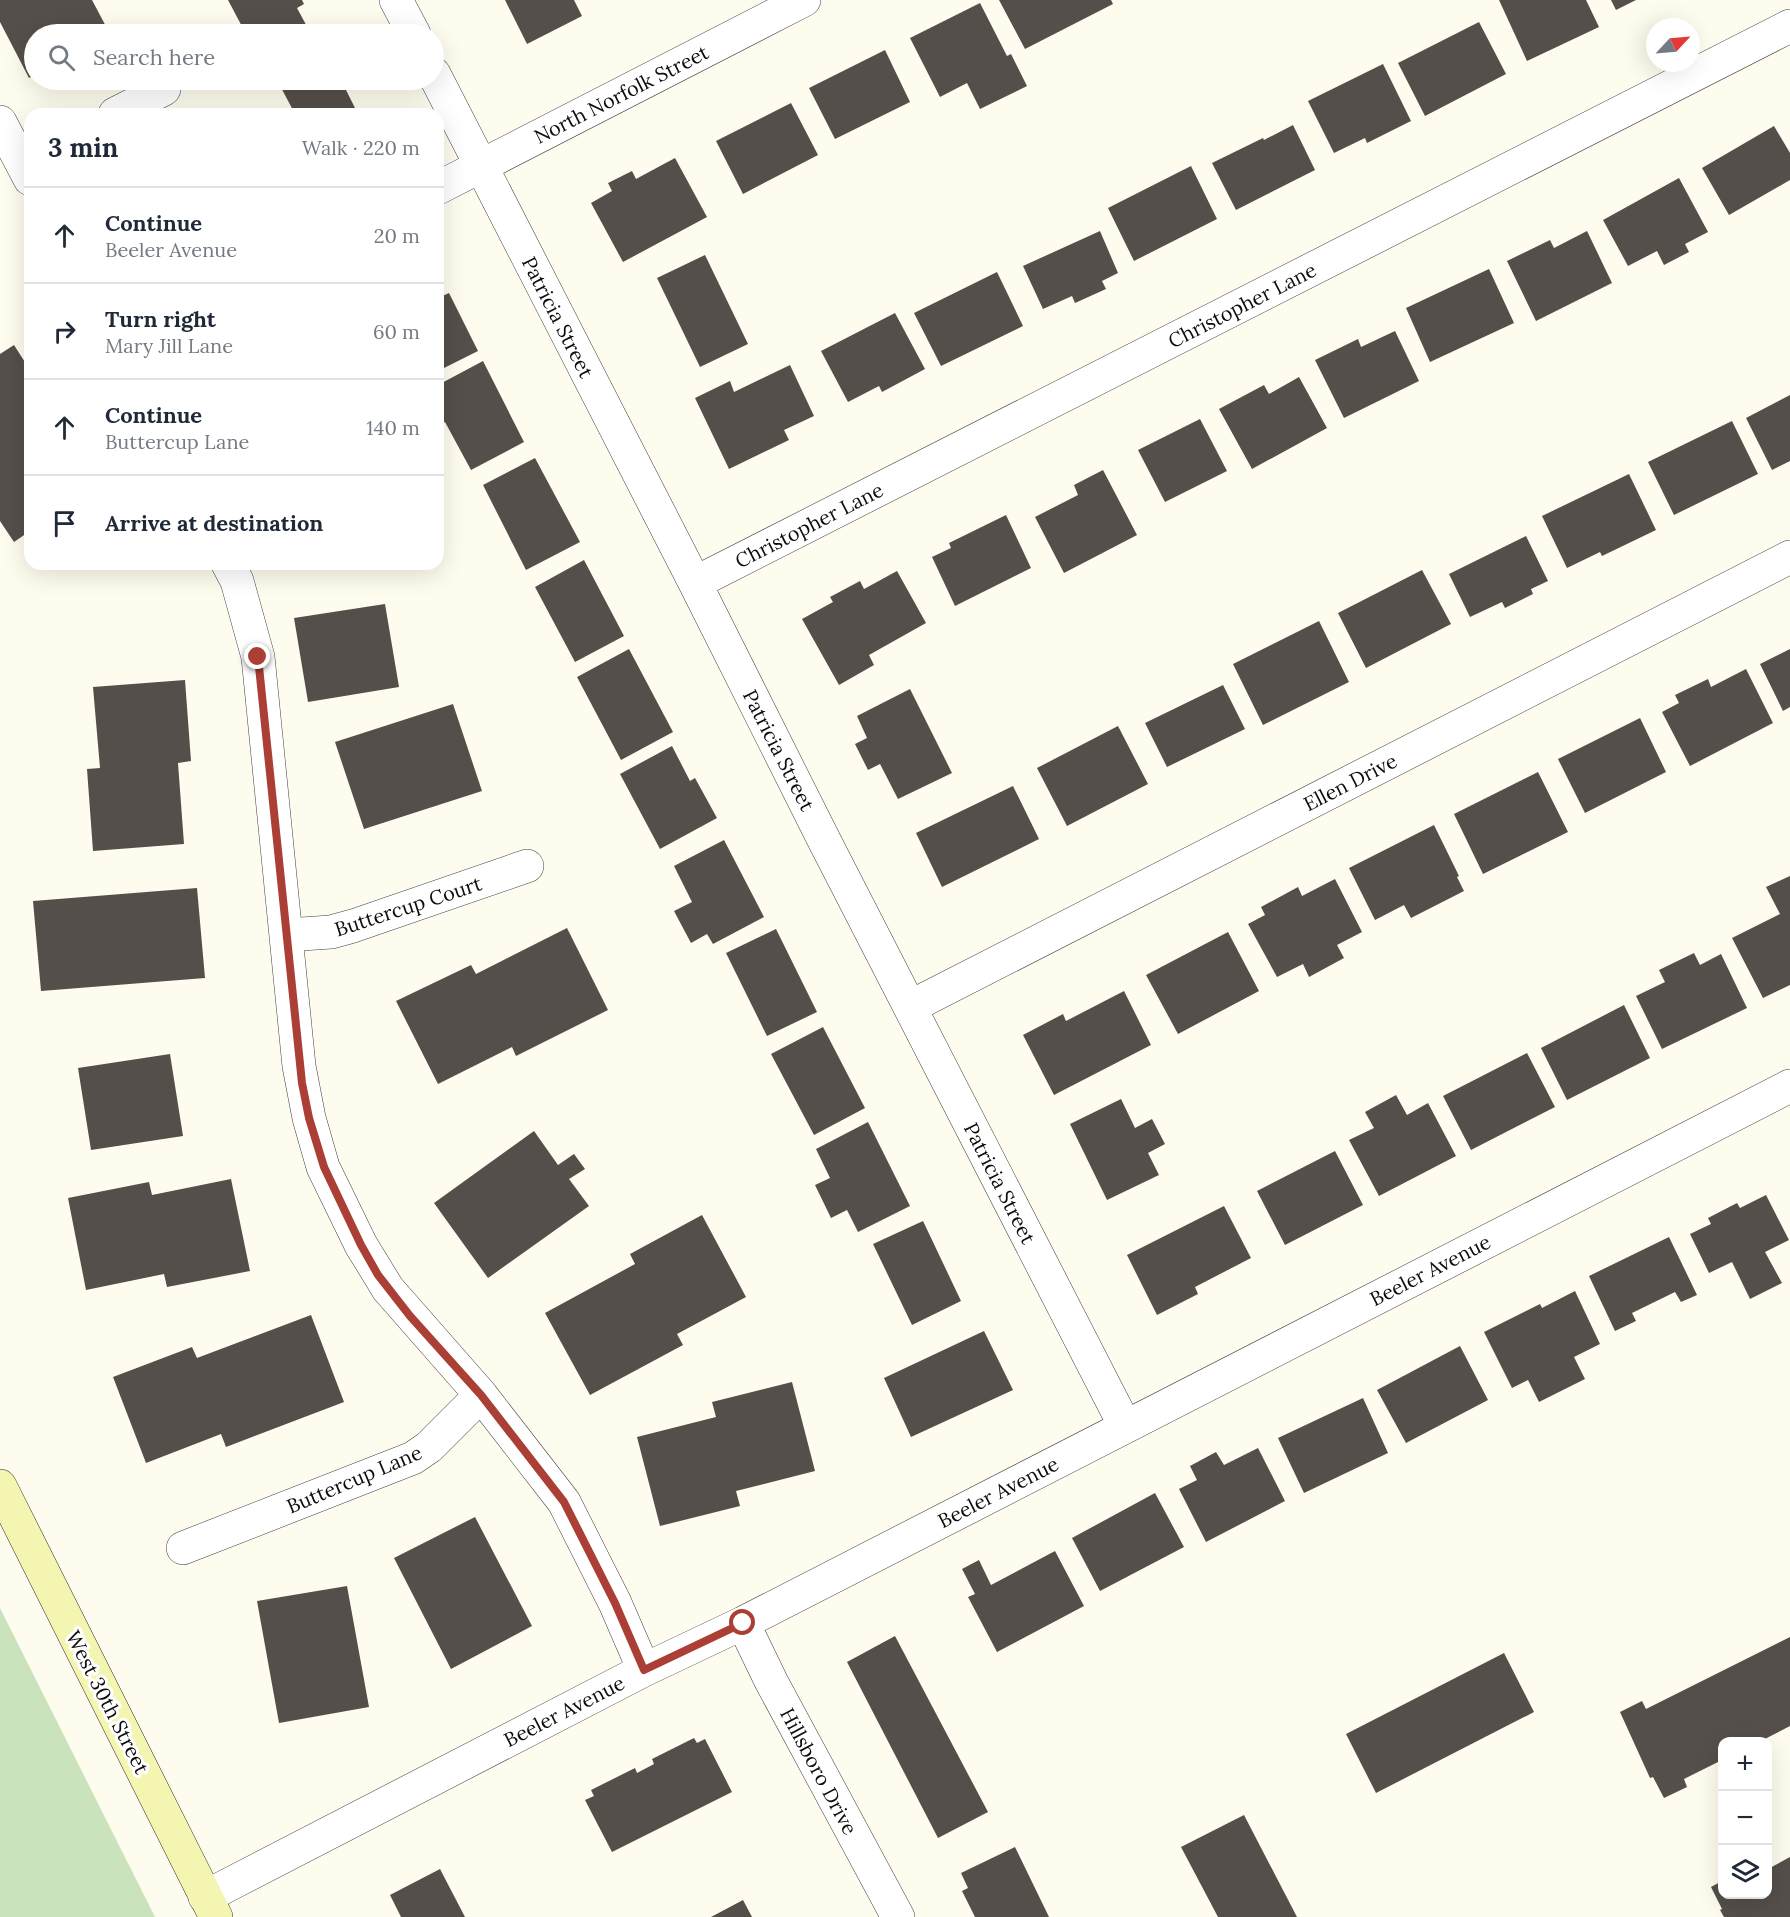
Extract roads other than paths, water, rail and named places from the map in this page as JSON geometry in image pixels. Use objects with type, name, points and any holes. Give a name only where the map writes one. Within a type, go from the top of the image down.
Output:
[{"type":"street","points":[[396,0],[409,24]]},
{"type":"street","name":"North Norfolk Street","points":[[444,185],[804,0]]},
{"type":"street","name":"Christopher Lane","points":[[695,583],[1790,26]]},
{"type":"street","points":[[127,108],[163,90]]},
{"type":"street","name":"Patricia Street","points":[[442,90],[1125,1426]]},
{"type":"street","points":[[0,122],[24,162]]},
{"type":"street","name":"Ellen Drive","points":[[910,1007],[1790,557]]},
{"type":"street","points":[[231,570],[242,597],[258,657],[302,1083],[309,1118],[324,1167],[361,1245],[388,1289],[481,1395],[564,1502],[615,1603],[644,1670]]},
{"type":"street","name":"Buttercup Court","points":[[286,936],[331,932],[353,926],[527,866]]},
{"type":"street","name":"Beeler Avenue","points":[[211,1907],[644,1670],[743,1623],[1790,1086]]},
{"type":"street","name":"Buttercup Lane","points":[[183,1548],[413,1458],[429,1447],[481,1395]]},
{"type":"street","name":"West 30th Street","points":[[0,1486],[211,1907]]},
{"type":"street","name":"Hillsboro Drive","points":[[743,1623],[771,1681],[898,1917]]}]
